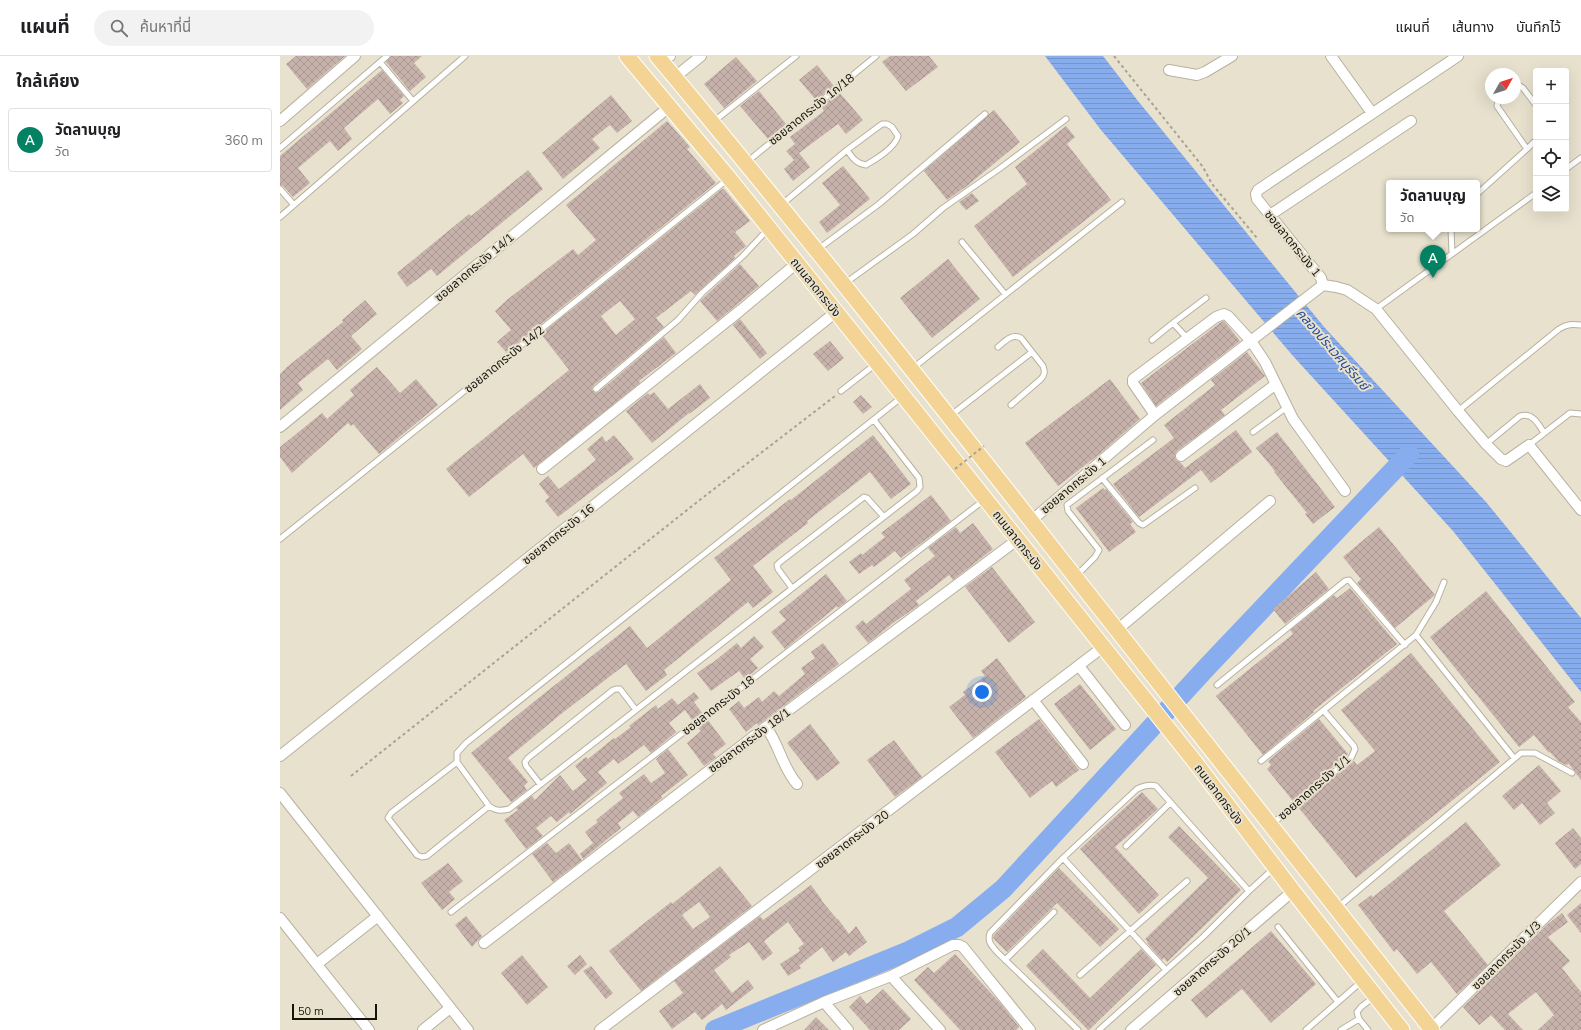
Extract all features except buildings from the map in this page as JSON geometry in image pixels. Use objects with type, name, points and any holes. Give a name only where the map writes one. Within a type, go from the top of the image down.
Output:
[{"type":"main road","name":"ถนนลาดกระบัง","points":[[627,56],[729,178],[904,396],[1195,762],[1293,891],[1402,1030]]},
{"type":"main road","name":"ถนนลาดกระบัง","points":[[663,58],[675,77],[817,250],[912,369],[1272,825],[1431,1030]]},
{"type":"street","points":[[280,120],[355,56]]},
{"type":"street","points":[[675,77],[701,56]]},
{"type":"street","points":[[1169,70],[1197,75],[1232,56]]},
{"type":"street","points":[[1331,56],[1372,113]]},
{"type":"street","name":"ซอยลาดกระบัง 1","points":[[1032,521],[1155,415],[1323,285],[1322,278],[1257,199],[1256,194],[1260,188],[1458,56]]},
{"type":"street","name":"ซอยลาดกระบัง 14/1","points":[[280,427],[669,107]]},
{"type":"street","points":[[1270,215],[1411,121]]},
{"type":"street","points":[[542,469],[741,310],[797,263]]},
{"type":"street","points":[[1323,285],[1347,290],[1376,309],[1458,411],[1501,459],[1506,461],[1529,445],[1581,510]]},
{"type":"street","name":"ซอยลาดกระบัง 16","points":[[280,756],[836,312]]},
{"type":"street","points":[[1155,415],[1132,380],[1216,317],[1224,314],[1255,338],[1293,419],[1345,491]]},
{"type":"street","points":[[1181,456],[1276,384]]},
{"type":"street","points":[[1118,630],[1270,501]]},
{"type":"street","name":"ซอยลาดกระบัง 18/1","points":[[484,943],[766,727],[1017,540]]},
{"type":"street","name":"ซอยลาดกระบัง 20","points":[[600,1030],[1103,648]]},
{"type":"street","points":[[1079,666],[1125,725]]},
{"type":"street","points":[[1034,700],[1083,764]]},
{"type":"street","points":[[766,727],[772,734],[786,768],[797,784]]},
{"type":"street","points":[[280,794],[468,1030]]},
{"type":"street","name":"ซอยลาดกระบัง 1/3","points":[[1431,1030],[1581,882]]},
{"type":"street","name":"ซอยลาดกระบัง 20/1","points":[[1131,1030],[1293,891]]},
{"type":"street","points":[[317,964],[378,916]]},
{"type":"street","points":[[280,918],[369,1030]]},
{"type":"street","points":[[763,1030],[824,1002],[891,976],[953,945],[963,947],[1030,1030]]},
{"type":"street","points":[[891,976],[940,1030]]},
{"type":"street","points":[[824,1002],[848,1030]]},
{"type":"street","points":[[423,1030],[450,1008]]},
{"type":"lane","points":[[280,148],[387,56]]},
{"type":"lane","points":[[280,217],[466,56]]},
{"type":"lane","points":[[712,122],[796,56]]},
{"type":"lane","name":"ซอยลาดกระบัง 1ก/18","points":[[746,163],[876,56]]},
{"type":"lane","points":[[380,62],[413,101]]},
{"type":"lane","points":[[1521,86],[1524,88],[1535,104]]},
{"type":"lane","points":[[1497,104],[1496,106],[1527,149]]},
{"type":"lane","points":[[817,250],[879,204],[984,114]]},
{"type":"lane","points":[[844,284],[913,234],[943,208],[999,169],[1066,119]]},
{"type":"lane","points":[[780,206],[847,150],[882,124],[887,124],[892,127],[898,136],[897,140],[890,148],[866,165],[861,165],[855,162],[847,150]]},
{"type":"lane","points":[[1480,191],[1533,143]]},
{"type":"lane","points":[[1569,167],[1581,158]]},
{"type":"lane","name":"ซอยลาดกระบัง 14/2","points":[[280,539],[729,178]]},
{"type":"lane","points":[[280,189],[294,205]]},
{"type":"lane","points":[[1376,309],[1533,195]]},
{"type":"lane","points":[[912,369],[1122,202]]},
{"type":"lane","points":[[596,389],[678,320],[702,293],[742,256],[769,228]]},
{"type":"lane","points":[[1452,232],[1452,253]]},
{"type":"lane","points":[[962,242],[1005,294]]},
{"type":"lane","points":[[1152,340],[1206,298]]},
{"type":"lane","points":[[1173,323],[1187,338]]},
{"type":"lane","points":[[1458,411],[1559,329],[1565,325],[1581,325]]},
{"type":"lane","points":[[998,347],[1012,336],[1017,336],[1021,338],[1043,366],[1044,374],[1011,406]]},
{"type":"lane","points":[[949,417],[1032,352]]},
{"type":"lane","points":[[841,391],[877,363]]},
{"type":"lane","points":[[874,420],[919,478],[921,482],[917,491],[509,809],[502,811],[495,810],[489,806],[457,762],[457,753],[466,743],[904,396]]},
{"type":"lane","points":[[1253,432],[1287,407]]},
{"type":"lane","points":[[1529,445],[1570,413],[1581,414]]},
{"type":"lane","points":[[1486,444],[1520,416],[1526,414],[1536,421],[1544,433]]},
{"type":"lane","points":[[1075,576],[1095,557],[1099,550],[1068,511],[1066,507],[1067,505],[1153,440]]},
{"type":"lane","points":[[1102,478],[1138,523],[1143,525],[1195,488]]},
{"type":"lane","points":[[792,588],[778,569],[777,565],[780,562],[864,497],[867,498],[884,516]]},
{"type":"lane","name":"ซอยลาดกระบัง 18","points":[[451,912],[985,499]]},
{"type":"lane","points":[[1217,685],[1345,581],[1349,580],[1405,645]]},
{"type":"lane","points":[[1261,762],[1416,635],[1436,602],[1444,582]]},
{"type":"lane","points":[[1416,635],[1514,758]]},
{"type":"lane","points":[[540,784],[526,766],[525,762],[528,758],[613,690],[616,688],[620,689],[636,710]]},
{"type":"lane","name":"ซอยลาดกระบัง 1/1","points":[[1272,825],[1351,758],[1355,749],[1354,746],[1324,711]]},
{"type":"lane","points":[[1336,908],[1521,753],[1535,753],[1572,773]]},
{"type":"lane","points":[[457,762],[391,813],[388,818],[393,825],[417,855],[422,857],[427,856],[489,806]]},
{"type":"lane","points":[[1078,1030],[1006,960],[990,943],[988,938],[990,933],[1063,858],[1139,788],[1146,785],[1155,786],[1249,891]]},
{"type":"lane","points":[[1126,846],[1170,803]]},
{"type":"lane","points":[[1063,858],[1166,970]]},
{"type":"lane","points":[[1099,1030],[1166,970],[1275,867]]},
{"type":"lane","points":[[1080,975],[1187,881]]},
{"type":"lane","points":[[1006,960],[1054,912]]},
{"type":"lane","points":[[1278,927],[1338,1002]]},
{"type":"lane","points":[[1306,1030],[1363,980]]},
{"type":"lane","points":[[1368,1030],[1359,1019],[1358,1012],[1361,1007],[1375,996]]},
{"type":"lane","points":[[1341,1030],[1359,1019]]},
{"type":"path","points":[[1114,56],[1203,167],[1212,184],[1257,238]]},
{"type":"path","points":[[352,776],[695,504],[841,391]]},
{"type":"path","points":[[955,469],[984,446]]},
{"type":"water","name":"คลองประเวศบุรีรมย์","points":[[1045,56],[1103,56],[1138,101],[1325,328],[1486,502],[1581,618],[1581,692],[1453,531],[1293,356],[1101,130]]},
{"type":"waterway","points":[[715,1030],[909,951],[957,927],[1003,889],[1207,667],[1409,454]]},
{"type":"place","name":"วัดลานบุญ","points":[[1433,278]]}]
